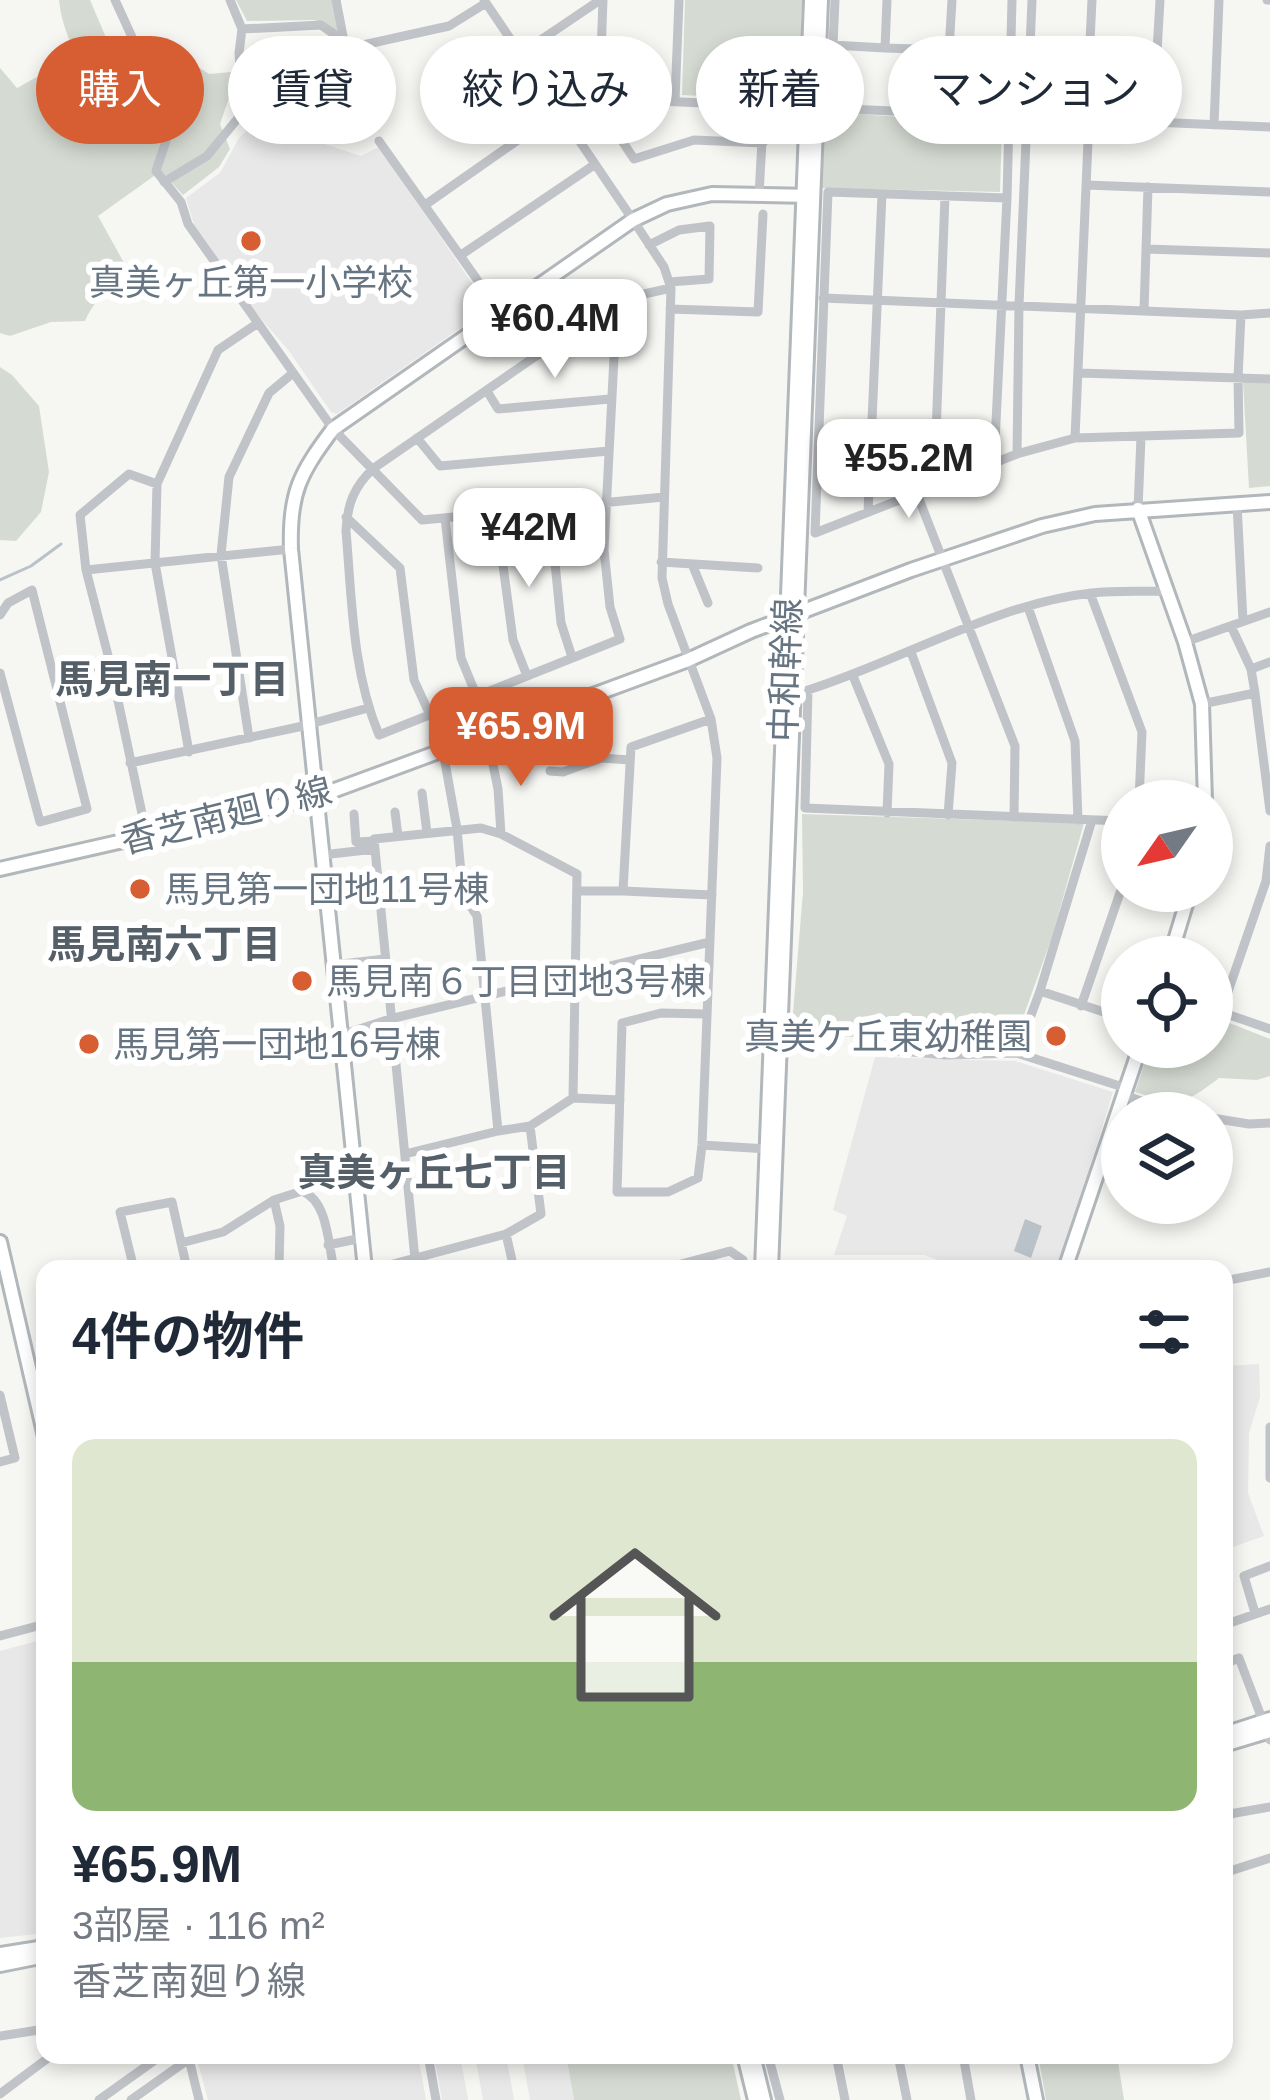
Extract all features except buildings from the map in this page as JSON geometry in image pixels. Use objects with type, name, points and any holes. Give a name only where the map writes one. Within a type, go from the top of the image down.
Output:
[{"type":"street","points":[[116,0],[164,106],[166,142],[156,171],[333,429],[422,520],[664,497]]},
{"type":"street","points":[[164,182],[207,156],[243,112],[242,29],[230,0]]},
{"type":"street","points":[[336,0],[343,36]]},
{"type":"street","points":[[547,36],[601,0]]},
{"type":"street","points":[[600,36],[601,0]]},
{"type":"street","points":[[675,100],[679,0]]},
{"type":"street","name":"中和幹線","points":[[812,0],[812,36]]},
{"type":"street","name":"中和幹線","points":[[818,36],[821,0]]},
{"type":"street","points":[[835,0],[833,45],[888,48]]},
{"type":"street","points":[[885,48],[887,0]]},
{"type":"street","points":[[950,36],[952,0]]},
{"type":"street","points":[[1010,36],[1012,0]]},
{"type":"street","points":[[1031,36],[1032,0]]},
{"type":"street","points":[[1090,36],[1092,0]]},
{"type":"street","points":[[1158,36],[1160,0]]},
{"type":"street","points":[[1214,125],[1219,0]]},
{"type":"street","points":[[396,38],[449,26],[486,1],[508,36]]},
{"type":"street","points":[[242,29],[321,26],[336,36]]},
{"type":"street","points":[[672,100],[696,101]]},
{"type":"street","points":[[1182,123],[1270,127]]},
{"type":"street","points":[[624,144],[634,159],[696,140]]},
{"type":"street","points":[[381,144],[500,312]]},
{"type":"street","points":[[425,205],[512,144]]},
{"type":"street","points":[[580,144],[664,267],[670,285],[661,562],[668,604],[711,719],[717,758],[698,1178],[668,1192],[617,1192],[622,1023],[661,1013],[705,1014]]},
{"type":"street","points":[[759,195],[763,144]]},
{"type":"street","name":"中和幹線","points":[[771,1260],[810,144]]},
{"type":"street","points":[[994,463],[1009,144]]},
{"type":"street","points":[[1017,454],[1025,144]]},
{"type":"street","points":[[1076,438],[1088,144]]},
{"type":"street","points":[[461,255],[594,165]]},
{"type":"street","points":[[1086,185],[1270,191]]},
{"type":"street","points":[[1144,311],[1148,187]]},
{"type":"street","points":[[1006,198],[828,192],[815,533],[1017,454],[1076,438],[1239,433],[1241,315]]},
{"type":"street","points":[[368,1260],[291,549],[292,503],[304,467],[333,429],[633,220],[667,204],[712,194],[808,196]]},
{"type":"street","points":[[868,512],[882,194]]},
{"type":"street","points":[[934,487],[945,196]]},
{"type":"street","points":[[670,309],[758,312],[763,214]]},
{"type":"street","points":[[616,300],[604,550],[610,607],[620,639],[379,735],[359,676],[346,517],[355,488],[417,438],[616,300],[709,280],[710,226],[679,230],[649,245]]},
{"type":"street","points":[[1146,249],[1270,253]]},
{"type":"street","points":[[823,298],[1270,313]]},
{"type":"street","points":[[189,752],[155,563],[157,484],[218,350],[258,322]]},
{"type":"street","points":[[249,738],[221,555],[229,477],[269,393],[293,373]]},
{"type":"street","points":[[1079,373],[1270,379]]},
{"type":"street","points":[[487,391],[498,409],[610,399]]},
{"type":"street","points":[[1141,436],[1138,509],[1202,704],[1204,780]]},
{"type":"street","points":[[417,438],[440,466],[609,451]]},
{"type":"street","points":[[147,837],[86,570],[80,515],[129,474],[157,484]]},
{"type":"street","points":[[917,494],[1016,746],[1014,817]]},
{"type":"street","name":"香芝南廻り線","points":[[0,869],[316,797],[1042,526],[1138,509],[1270,502]]},
{"type":"street","points":[[1237,504],[1244,621]]},
{"type":"street","points":[[496,513],[513,640],[527,676]]},
{"type":"street","points":[[346,517],[400,568],[414,680],[430,715]]},
{"type":"street","points":[[446,518],[461,658],[477,697]]},
{"type":"street","points":[[86,570],[291,549]]},
{"type":"street","points":[[572,657],[561,622],[554,553],[604,550]]},
{"type":"street","points":[[661,562],[758,568]]},
{"type":"street","points":[[692,564],[708,604]]},
{"type":"street","points":[[0,615],[8,602],[32,590],[87,808],[40,821],[0,673]]},
{"type":"street","points":[[1101,820],[805,808],[808,690],[1028,608],[1090,593],[1167,591]]},
{"type":"street","points":[[1090,593],[1142,732],[1140,780]]},
{"type":"street","points":[[1028,608],[1076,741],[1078,820]]},
{"type":"street","points":[[1185,642],[1270,612]]},
{"type":"street","name":"中和幹線","points":[[762,1260],[792,617]]},
{"type":"street","points":[[1231,626],[1251,669],[1270,812]]},
{"type":"street","points":[[911,652],[952,763],[948,814]]},
{"type":"street","points":[[1251,669],[1270,662]]},
{"type":"street","points":[[56,677],[110,663]]},
{"type":"street","points":[[853,676],[889,764],[887,813]]},
{"type":"street","points":[[1202,704],[1255,693]]},
{"type":"street","points":[[130,763],[368,708]]},
{"type":"street","points":[[623,891],[631,747],[711,719]]},
{"type":"street","points":[[490,750],[500,834]]},
{"type":"street","points":[[443,751],[463,895],[477,916],[498,1131]]},
{"type":"street","points":[[550,772],[601,758],[630,760]]},
{"type":"street","points":[[422,793],[427,833]]},
{"type":"street","points":[[395,812],[398,836]]},
{"type":"street","points":[[354,814],[356,842],[375,845]]},
{"type":"street","points":[[1017,1053],[1092,820]]},
{"type":"street","points":[[322,855],[398,836],[481,828],[578,874],[573,1098]]},
{"type":"street","points":[[375,845],[415,1259]]},
{"type":"street","points":[[1233,967],[1266,881],[1270,846]]},
{"type":"street","points":[[578,891],[712,895]]},
{"type":"street","points":[[1081,1006],[1113,912]]},
{"type":"street","points":[[341,1035],[710,942]]},
{"type":"street","points":[[333,964],[385,959]]},
{"type":"street","points":[[1040,992],[1101,1012]]},
{"type":"street","points":[[1233,1017],[1270,1029]]},
{"type":"street","points":[[877,1049],[946,1055],[1017,1053],[1125,1092],[1133,1068]]},
{"type":"street","points":[[405,1154],[530,1126],[573,1098],[620,1100]]},
{"type":"street","points":[[1233,1121],[1270,1123]]},
{"type":"street","points":[[410,1260],[506,1234],[541,1214],[530,1126]]},
{"type":"street","points":[[702,1145],[767,1149]]},
{"type":"street","points":[[1068,1260],[1101,1163]]},
{"type":"street","points":[[181,1243],[223,1232],[274,1200],[302,1191],[314,1196],[319,1205],[332,1260]]},
{"type":"street","points":[[274,1200],[280,1226],[279,1260]]},
{"type":"street","points":[[132,1260],[120,1212],[172,1202],[185,1260]]},
{"type":"street","points":[[506,1234],[512,1260]]},
{"type":"street","points":[[328,1245],[362,1238]]},
{"type":"street","points":[[1,1249],[36,1399]]},
{"type":"street","points":[[696,1260],[730,1251],[743,1260]]},
{"type":"street","points":[[1233,1279],[1270,1271]]},
{"type":"street","points":[[0,1395],[15,1458],[0,1462]]},
{"type":"street","points":[[1270,1427],[1270,1478]]},
{"type":"street","points":[[1255,1613],[1244,1576],[1270,1566]]},
{"type":"street","points":[[1233,1622],[1270,1610]]},
{"type":"street","points":[[0,1636],[36,1626]]},
{"type":"street","points":[[1233,1660],[1239,1658],[1268,1729]]},
{"type":"street","points":[[1233,1732],[1268,1729]]},
{"type":"street","points":[[1233,1742],[1268,1729]]},
{"type":"street","points":[[1233,1813],[1270,1807]]},
{"type":"street","points":[[1233,1870],[1270,1858]]},
{"type":"street","points":[[0,1954],[36,1948]]},
{"type":"street","points":[[0,1965],[36,1958]]},
{"type":"street","points":[[0,2036],[36,2030]]},
{"type":"street","points":[[0,2094],[40,2064]]},
{"type":"street","points":[[99,2100],[149,2064]]},
{"type":"street","points":[[131,2100],[179,2064]]},
{"type":"street","points":[[190,2064],[199,2100]]},
{"type":"street","points":[[430,2064],[436,2100]]},
{"type":"street","points":[[747,2064],[759,2100]]},
{"type":"street","points":[[754,2064],[759,2100]]},
{"type":"street","points":[[770,2064],[780,2100]]},
{"type":"street","points":[[838,2064],[845,2100]]},
{"type":"street","points":[[900,2064],[907,2100]]},
{"type":"street","points":[[965,2064],[971,2100]]},
{"type":"street","points":[[1029,2064],[1036,2100]]},
{"type":"shaded area","points":[[59,0],[90,0],[105,36],[68,36]]},
{"type":"shaded area","points":[[236,0],[332,0],[339,30],[315,20],[247,21]]},
{"type":"shaded area","points":[[685,0],[802,0],[801,36],[696,36],[696,96],[682,95]]},
{"type":"shaded area","points":[[0,68],[17,88],[36,78],[36,144],[204,144],[204,71],[228,72],[228,101],[220,124],[230,149],[219,167],[183,195],[161,171],[98,216],[133,279],[104,294],[85,321],[51,322],[10,336],[0,333]]},
{"type":"shaded area","points":[[864,115],[888,116],[888,144],[1001,144],[1000,192],[819,188],[821,144],[864,144]]},
{"type":"shaded area","points":[[236,144],[324,144],[361,156],[379,147],[489,308],[337,414],[331,412],[194,225],[186,198],[220,173]]},
{"type":"shaded area","points":[[0,367],[39,406],[49,472],[41,512],[16,541],[0,540]]},
{"type":"shaded area","points":[[1243,382],[1270,383],[1270,486],[1249,488]]},
{"type":"shaded area","points":[[802,814],[1084,823],[1052,937],[1015,1040],[808,1036],[792,1025],[803,892]]},
{"type":"shaded area","points":[[1233,1024],[1270,1039],[1270,1076],[1219,1078],[1200,1092],[1135,1092],[1143,1068],[1233,1068]]},
{"type":"shaded area","points":[[875,1057],[1015,1061],[1113,1092],[1101,1092],[1101,1131],[1061,1260],[834,1255],[847,1216],[833,1210]]},
{"type":"shaded area","points":[[1025,1219],[1042,1226],[1031,1258],[1014,1251]]},
{"type":"shaded area","points":[[1259,1364],[1260,1397],[1249,1433],[1248,1493],[1264,1536],[1233,1547],[1233,1365]]},
{"type":"shaded area","points":[[36,1641],[36,1934],[0,1938],[0,1651]]},
{"type":"shaded area","points":[[198,2064],[420,2064],[426,2100],[208,2100]]},
{"type":"shaded area","points":[[436,2064],[462,2064],[468,2100],[442,2100]]},
{"type":"shaded area","points":[[477,2064],[508,2064],[514,2100],[483,2100]]},
{"type":"shaded area","points":[[524,2064],[568,2064],[574,2100],[530,2100]]},
{"type":"shaded area","points":[[568,2064],[733,2064],[741,2100],[574,2100]]},
{"type":"shaded area","points":[[1040,2064],[1118,2064],[1124,2100],[1046,2100]]},
{"type":"waterway","points":[[0,580],[31,566],[61,544]]},
{"type":"place","name":"真美ヶ丘第一小学校","points":[[251,241]]},
{"type":"place","name":"馬見第一団地11号棟","points":[[140,889]]},
{"type":"place","name":"馬見南６丁目団地3号棟","points":[[302,981]]},
{"type":"place","name":"真美ケ丘東幼稚園","points":[[1056,1036]]},
{"type":"place","name":"馬見第一団地16号棟","points":[[89,1044]]},
{"type":"district","name":"馬見南一丁目","points":[[172,679]]},
{"type":"district","name":"馬見南六丁目","points":[[164,944]]},
{"type":"district","name":"真美ヶ丘七丁目","points":[[434,1172]]}]
